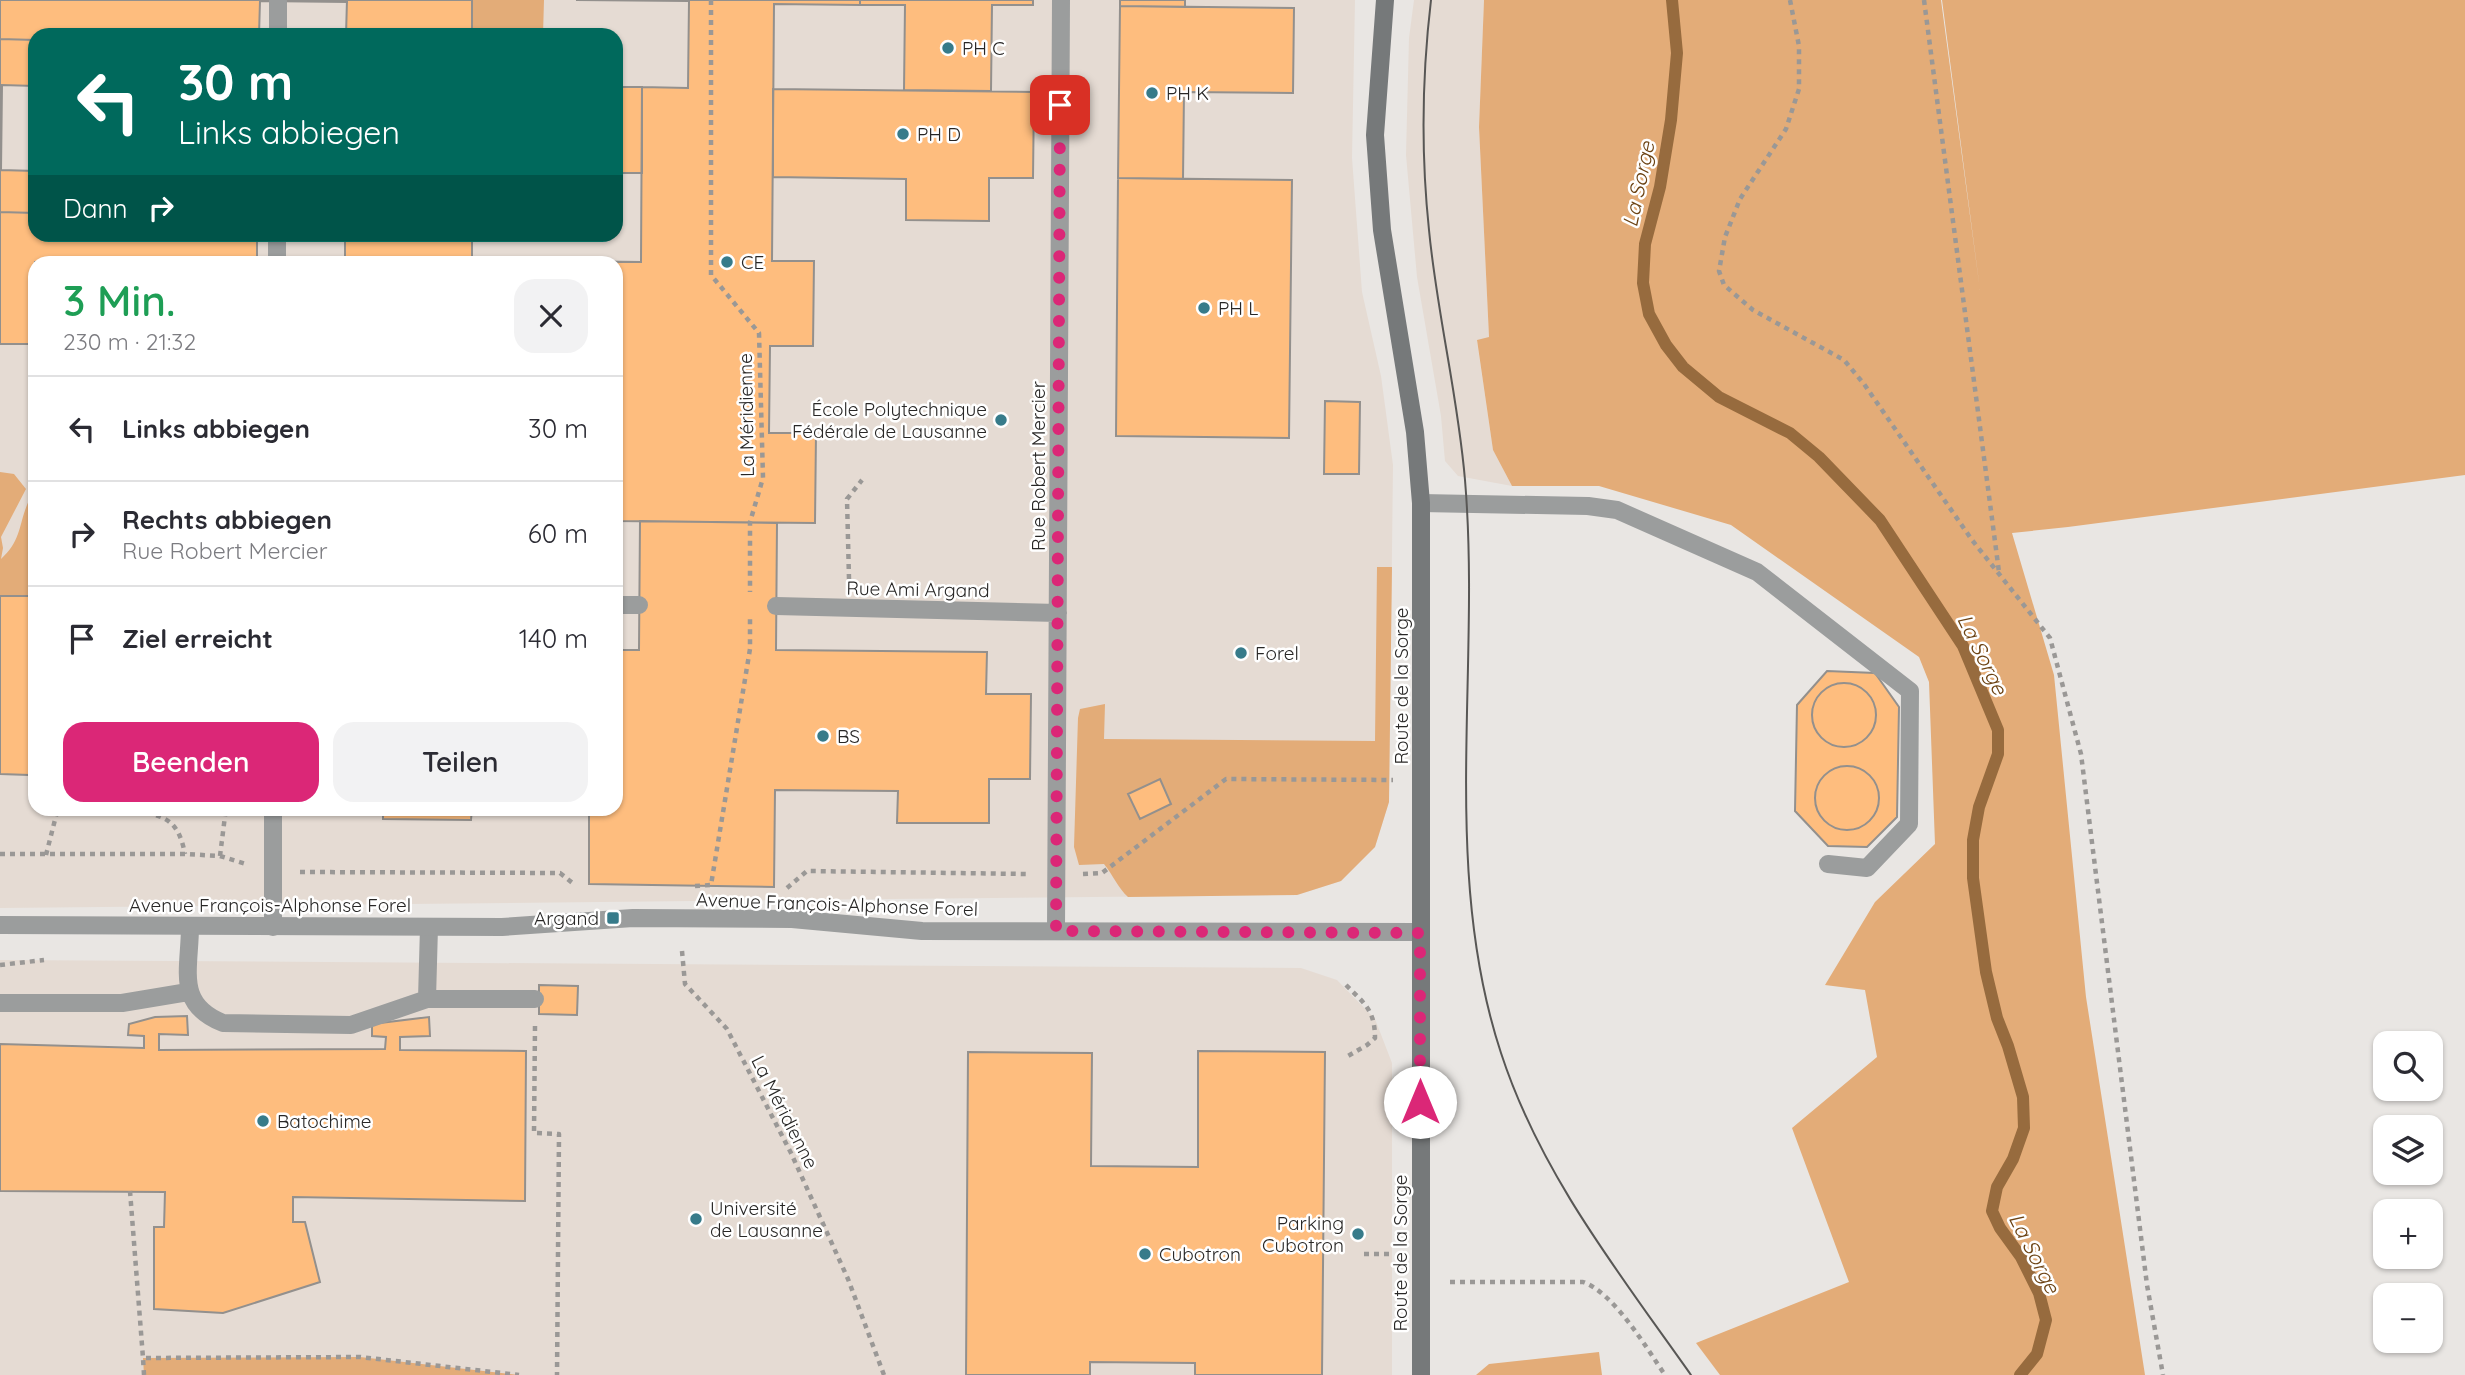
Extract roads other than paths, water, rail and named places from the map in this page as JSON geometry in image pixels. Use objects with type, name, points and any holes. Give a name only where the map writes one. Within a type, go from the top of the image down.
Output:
[{"type":"street","name":"Rue Robert Mercier","points":[[1056,931],[1060,0]]},
{"type":"street","name":"Route de la Sorge","points":[[1385,0],[1376,149],[1382,230],[1415,432],[1421,503],[1421,1375]]},
{"type":"street","points":[[278,2],[278,28]]},
{"type":"street","points":[[1421,503],[1588,506],[1618,510],[1757,572],[1910,691],[1909,824],[1867,868],[1828,864]]},
{"type":"street","points":[[623,605],[639,605]]},
{"type":"street","name":"Rue Ami Argand","points":[[776,606],[1058,613]]},
{"type":"street","points":[[273,816],[273,927]]},
{"type":"street","name":"Avenue François-Alphonse Forel","points":[[0,925],[502,928],[613,918],[645,918],[792,919],[922,931],[1420,933]]},
{"type":"street","points":[[190,926],[188,992],[196,1007],[207,1016],[223,1023],[351,1025],[427,999],[535,999]]},
{"type":"street","points":[[427,999],[429,927]]},
{"type":"street","points":[[0,1003],[122,1003],[188,992]]},
{"type":"waterway","name":"La Sorge","points":[[1672,0],[1677,53],[1671,120],[1660,187],[1645,244],[1643,283],[1649,314],[1666,345],[1683,367],[1719,397],[1790,433],[1819,457],[1880,520],[1963,646],[1998,730],[1998,754],[1979,807],[1973,840],[1973,878],[1986,972],[1997,1018],[2023,1097],[2024,1128],[2013,1159],[1997,1187],[1992,1211],[2000,1228],[2021,1257],[2039,1293],[2046,1320],[2037,1354],[2020,1375]]},
{"type":"tram line","points":[[1431,0],[1424,86],[1426,201],[1465,480],[1469,552],[1467,840],[1472,912],[1483,983],[1501,1053],[1537,1140],[1584,1221],[1691,1375]]},
{"type":"place","name":"PH C","points":[[948,48]]},
{"type":"place","name":"PH K","points":[[1152,93]]},
{"type":"place","name":"PH D","points":[[903,134]]},
{"type":"place","name":"CE","points":[[727,262]]},
{"type":"place","name":"PH L","points":[[1204,308]]},
{"type":"place","name":"École Polytechnique Fédérale de Lausanne","points":[[1001,420]]},
{"type":"place","name":"Forel","points":[[1241,653]]},
{"type":"place","name":"BS","points":[[823,736]]},
{"type":"place","name":"Argand","points":[[613,918]]},
{"type":"place","name":"Batochime","points":[[263,1121]]},
{"type":"place","name":"Université de Lausanne","points":[[696,1219]]},
{"type":"place","name":"Parking Cubotron","points":[[1358,1234]]},
{"type":"place","name":"Cubotron","points":[[1145,1254]]}]
